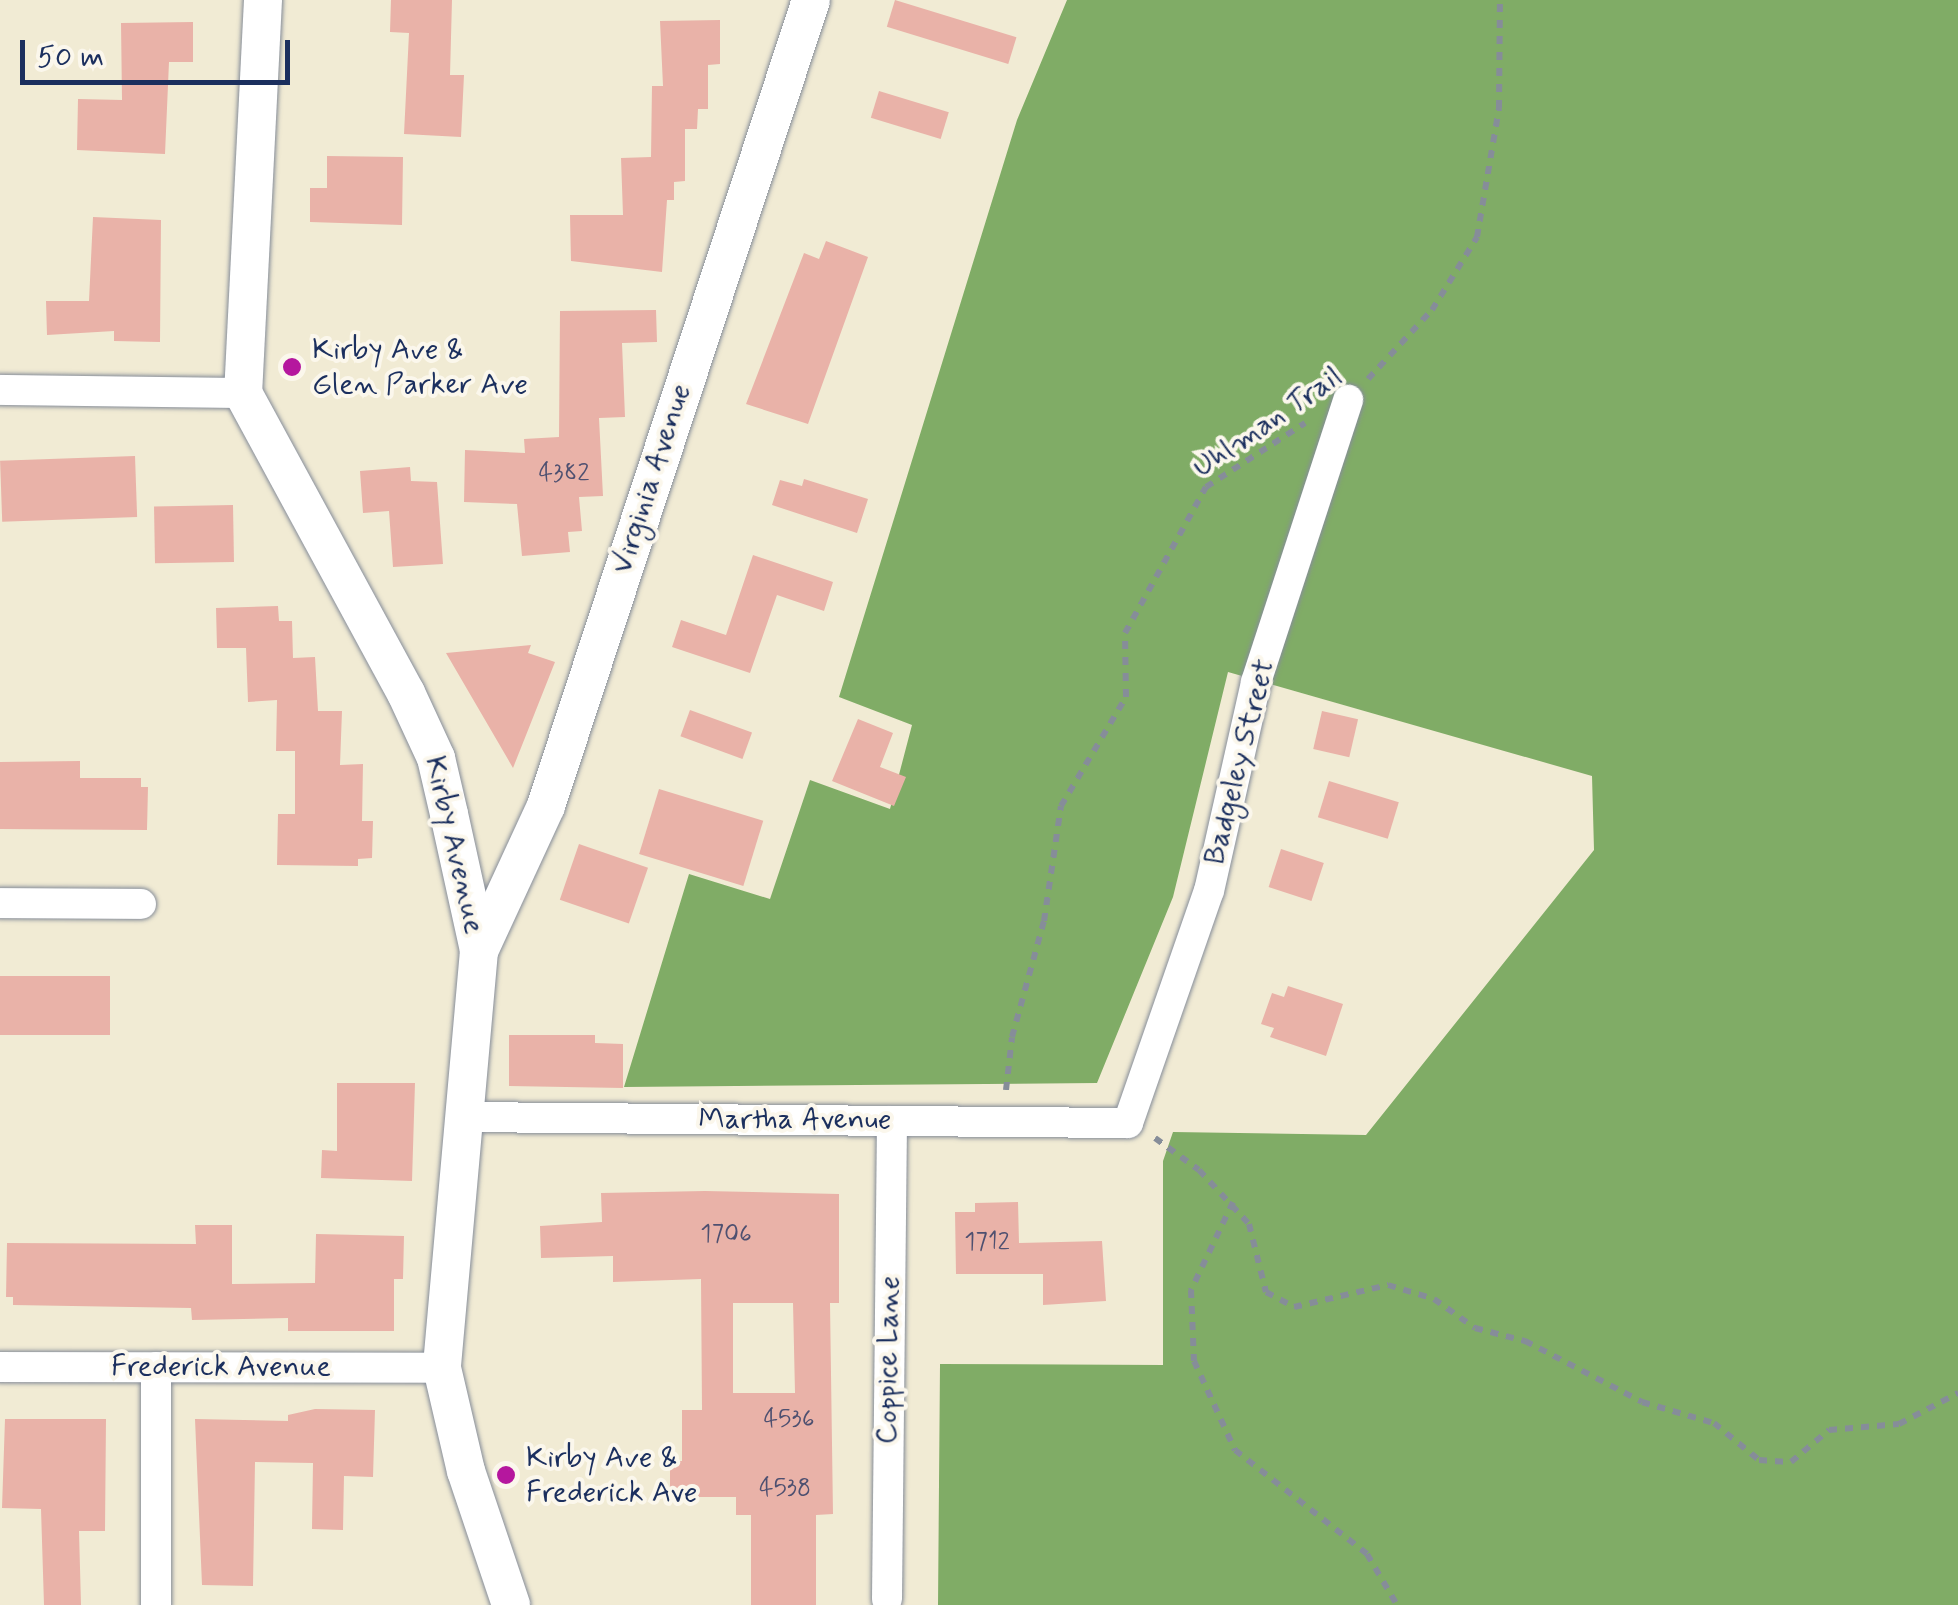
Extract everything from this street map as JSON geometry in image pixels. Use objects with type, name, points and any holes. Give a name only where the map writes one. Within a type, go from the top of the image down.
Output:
[{"type":"street","points":[[0,390],[242,393],[263,0]]},
{"type":"street","name":"Virginia Avenue","points":[[480,951],[546,806],[811,0]]},
{"type":"street","name":"Kirby Avenue","points":[[242,393],[436,758],[480,951],[442,1368],[466,1471],[511,1605]]},
{"type":"street","name":"Badgeley Street","points":[[1128,1123],[1208,890],[1256,682],[1348,400]]},
{"type":"street","points":[[0,903],[141,904]]},
{"type":"street","name":"Martha Avenue","points":[[462,1117],[1128,1123]]},
{"type":"street","name":"Coppice Lane","points":[[887,1598],[892,1120]]},
{"type":"street","name":"Frederick Avenue","points":[[0,1367],[442,1368]]},
{"type":"street","points":[[156,1367],[156,1605]]},
{"type":"path","name":"Uhlman Trail","points":[[1008,1122],[1004,1076],[1044,921],[1062,806],[1126,697],[1125,633],[1206,487],[1262,447],[1348,400],[1432,310],[1477,238],[1500,108],[1500,0]]},
{"type":"path","points":[[1128,1123],[1167,1145],[1233,1202],[1249,1224],[1266,1292],[1294,1307],[1388,1285],[1434,1300],[1475,1328],[1525,1341],[1642,1402],[1714,1423],[1760,1460],[1790,1462],[1829,1430],[1899,1424],[1958,1393]]},
{"type":"path","points":[[1233,1202],[1191,1290],[1194,1361],[1236,1450],[1368,1554],[1397,1605]]},
{"type":"green space","points":[[1067,0],[1958,0],[1958,1605],[938,1605],[940,1364],[1163,1365],[1163,1161],[1173,1132],[1366,1135],[1594,850],[1592,776],[1228,672],[1173,897],[1097,1083],[624,1087],[689,874],[770,899],[810,780],[890,809],[912,725],[839,697],[1017,120]]},
{"type":"building","points":[[391,0],[452,0],[450,75],[464,75],[461,137],[404,134],[409,33],[390,32]]},
{"type":"building","points":[[895,0],[1016,37],[1008,64],[887,27]]},
{"type":"building","points":[[720,20],[720,64],[708,65],[708,109],[698,109],[697,129],[685,129],[685,181],[674,182],[674,200],[667,200],[662,272],[571,261],[570,215],[623,215],[621,158],[651,157],[652,86],[663,86],[660,21]]},
{"type":"building","points":[[193,22],[193,62],[169,62],[165,154],[77,150],[78,99],[122,100],[121,23]]},
{"type":"building","points":[[879,91],[949,112],[941,139],[871,118]]},
{"type":"building","points":[[327,156],[403,157],[402,225],[310,222],[310,188],[327,188]]},
{"type":"building","points":[[93,217],[161,220],[160,342],[114,341],[114,331],[47,335],[46,301],[89,301]]},
{"type":"building","points":[[826,241],[868,257],[808,424],[746,404],[804,253],[819,259]]},
{"type":"building","points":[[656,310],[657,342],[622,343],[625,417],[599,418],[603,496],[579,497],[582,531],[568,532],[570,552],[522,556],[517,504],[464,502],[465,450],[525,453],[524,439],[559,437],[560,311]]},
{"type":"building","points":[[135,456],[137,517],[2,522],[0,461]]},
{"type":"building","points":[[410,467],[411,481],[437,482],[443,564],[393,567],[389,511],[363,513],[360,471]]},
{"type":"building","points":[[804,479],[868,499],[857,533],[772,505],[780,480],[802,486]]},
{"type":"building","points":[[233,505],[234,562],[155,563],[154,506]]},
{"type":"building","points":[[753,555],[833,582],[824,611],[777,595],[750,673],[672,647],[681,620],[726,635]]},
{"type":"building","points":[[278,606],[279,621],[292,621],[293,658],[315,657],[318,711],[342,711],[340,765],[363,764],[362,821],[373,821],[372,858],[358,859],[358,866],[277,865],[278,814],[295,814],[295,751],[276,751],[277,700],[248,702],[246,648],[217,648],[216,608]]},
{"type":"building","points":[[531,645],[528,653],[555,662],[513,768],[446,653]]},
{"type":"building","points":[[690,710],[752,733],[742,759],[680,736]]},
{"type":"building","points":[[1322,711],[1358,719],[1349,757],[1313,749]]},
{"type":"building","points":[[858,719],[893,733],[880,767],[906,777],[894,806],[832,781]]},
{"type":"building","points":[[80,761],[80,778],[141,778],[141,787],[148,787],[147,830],[0,829],[0,762]]},
{"type":"building","points":[[1329,781],[1399,802],[1388,839],[1318,817]]},
{"type":"building","points":[[659,789],[763,821],[743,886],[639,854]]},
{"type":"building","points":[[579,844],[648,868],[629,924],[560,900]]},
{"type":"building","points":[[1281,849],[1324,863],[1311,901],[1269,887]]},
{"type":"building","points":[[0,976],[110,976],[110,1035],[0,1035]]},
{"type":"building","points":[[1288,986],[1343,1004],[1326,1056],[1270,1037],[1274,1028],[1261,1024],[1272,993],[1284,997]]},
{"type":"building","points":[[509,1035],[595,1035],[595,1043],[623,1044],[623,1088],[509,1086]]},
{"type":"building","points":[[337,1083],[415,1083],[412,1181],[321,1178],[322,1150],[337,1151]]},
{"type":"building","points":[[601,1193],[839,1194],[839,1303],[830,1303],[833,1514],[816,1515],[816,1605],[751,1605],[751,1515],[736,1515],[736,1497],[670,1497],[670,1461],[682,1461],[682,1410],[702,1410],[701,1279],[613,1282],[613,1256],[541,1258],[540,1226],[602,1222]],"holes":[[[733,1303],[793,1303],[795,1393],[733,1393]]]},
{"type":"building","points":[[1018,1202],[1019,1243],[1102,1241],[1106,1301],[1043,1305],[1043,1274],[956,1274],[955,1212],[975,1212],[975,1203]]},
{"type":"building","points":[[195,1225],[232,1225],[232,1284],[315,1283],[316,1234],[404,1236],[403,1279],[394,1279],[394,1331],[288,1331],[288,1318],[192,1320],[191,1308],[13,1305],[13,1297],[6,1297],[7,1243],[196,1244]]},
{"type":"building","points":[[315,1409],[375,1410],[373,1477],[344,1476],[343,1530],[312,1529],[313,1463],[255,1462],[253,1586],[202,1585],[195,1419],[288,1421],[288,1415]]},
{"type":"building","points":[[5,1419],[106,1419],[105,1531],[79,1531],[81,1605],[44,1605],[41,1509],[2,1508]]},
{"type":"place","name":"Kirby Ave & Glen Parker Ave","points":[[292,367]]},
{"type":"place","name":"Kirby Ave & Frederick Ave","points":[[506,1475]]}]
